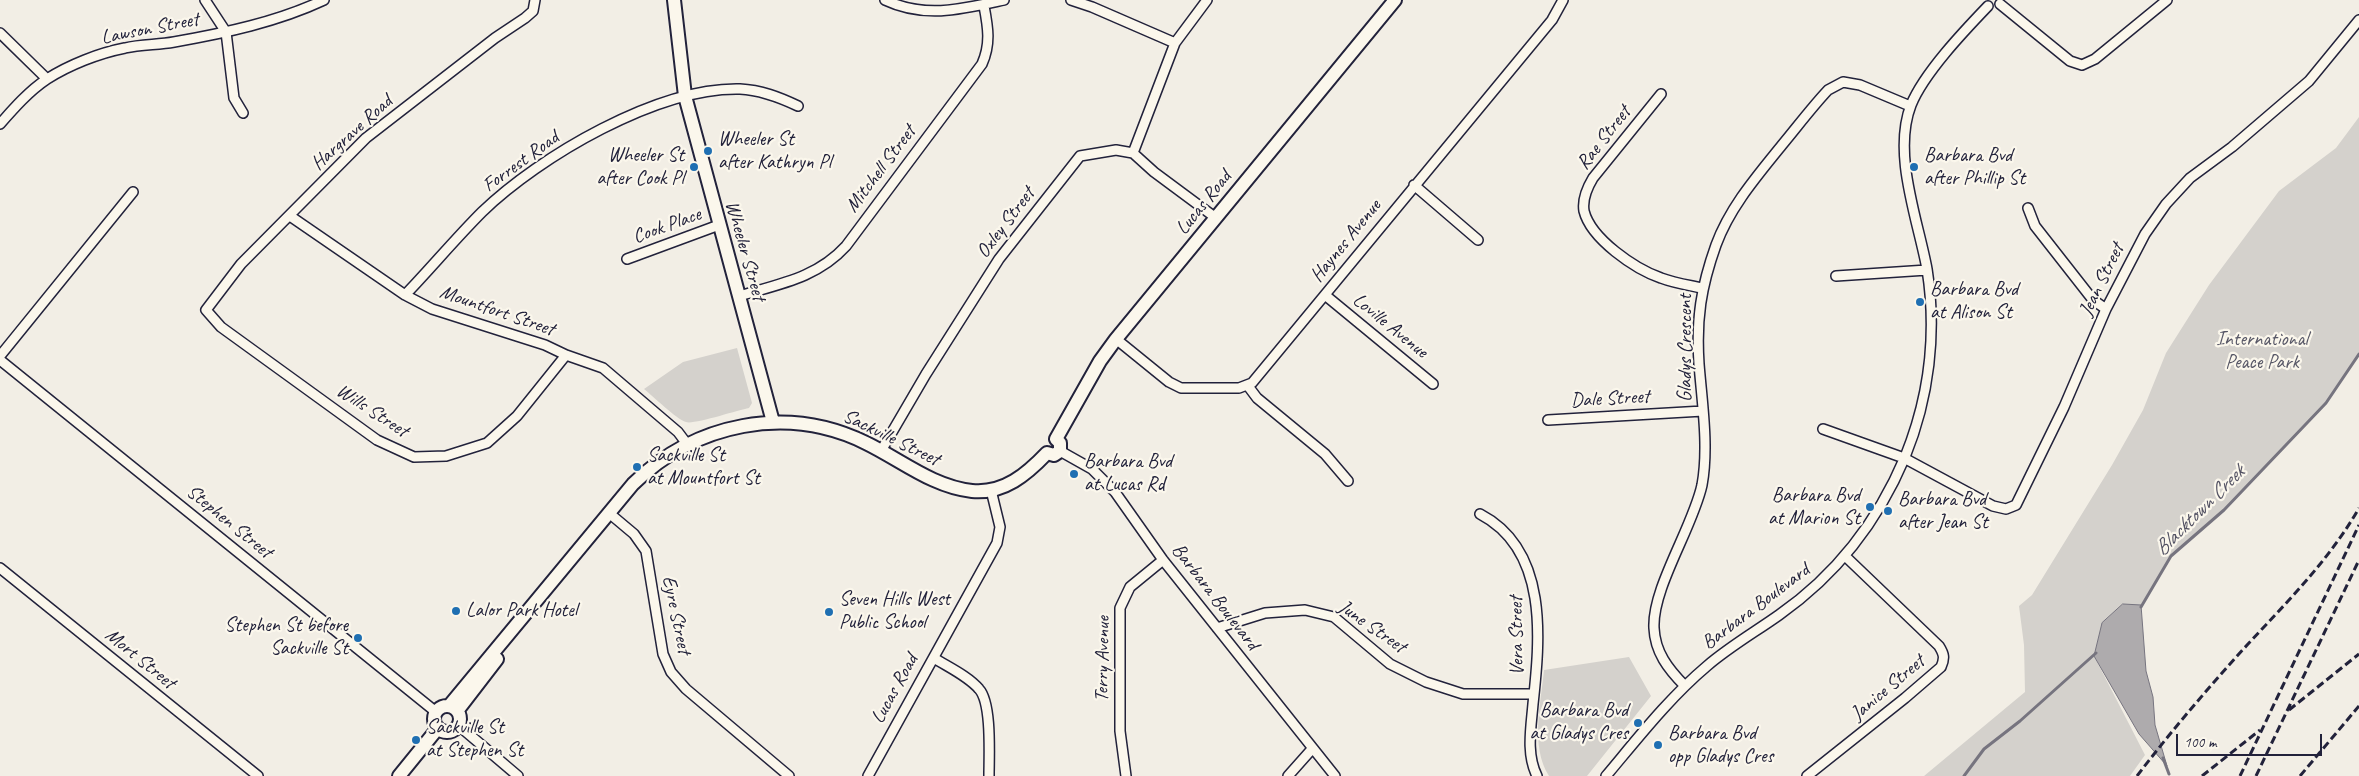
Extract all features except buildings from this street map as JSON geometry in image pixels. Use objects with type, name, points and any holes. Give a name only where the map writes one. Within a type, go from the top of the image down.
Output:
[{"type":"street","points":[[205,0],[226,32],[234,98],[243,113]]},
{"type":"street","name":"Lawson Street","points":[[0,124],[18,103],[47,79],[91,58],[124,48],[172,42],[226,32],[289,15],[324,0]]},
{"type":"street","name":"Hargrave Road","points":[[206,310],[241,264],[366,138],[494,38],[526,18],[533,11],[536,0]]},
{"type":"street","name":"Wheeler Street","points":[[674,0],[685,96],[773,422]]},
{"type":"street","points":[[885,0],[905,8],[944,12],[984,6],[1004,0]]},
{"type":"street","points":[[1071,0],[1092,7],[1175,43]]},
{"type":"street","points":[[1207,0],[1175,43],[1133,153],[1216,218]]},
{"type":"street","name":"Lucas Road","points":[[868,776],[997,543],[1000,527],[991,490],[1018,479],[1054,448],[1100,361],[1116,339],[1395,0]]},
{"type":"street","name":"Haynes Avenue","points":[[1248,386],[1256,379],[1414,185],[1474,116],[1552,20],[1563,0]]},
{"type":"street","points":[[1987,3],[1995,7],[2001,2],[2070,62],[2082,65],[2095,59],[2167,0]]},
{"type":"street","name":"Barbara Boulevard","points":[[1606,776],[1685,686],[1708,664],[1806,595],[1845,556],[1882,504],[1904,458],[1920,411],[1929,370],[1931,324],[1927,270],[1904,156],[1910,106],[1926,78],[1987,3]]},
{"type":"street","name":"Mitchell Street","points":[[739,296],[816,271],[835,259],[846,246],[982,64],[988,49],[989,39],[984,6]]},
{"type":"street","name":"Jean Street","points":[[1904,458],[1993,506],[2006,509],[2016,505],[2064,407],[2106,310],[2145,234],[2166,204],[2190,178],[2232,147],[2309,81],[2359,20]]},
{"type":"street","points":[[0,33],[47,79]]},
{"type":"street","name":"Gladys Crescent","points":[[1685,686],[1669,669],[1661,656],[1654,626],[1661,591],[1702,485],[1703,411],[1699,361],[1699,311],[1702,288],[1716,245],[1731,212],[1750,185],[1828,90],[1843,82],[1860,85],[1910,106]]},
{"type":"street","name":"Forrest Road","points":[[405,295],[483,211],[552,157],[610,125],[651,107],[685,96],[724,90],[741,90],[773,95],[798,106]]},
{"type":"street","name":"Rae Street","points":[[1661,94],[1593,178],[1587,188],[1584,210],[1593,229],[1632,263],[1661,278],[1702,288]]},
{"type":"street","name":"Oxley Street","points":[[881,451],[926,374],[999,259],[1080,156],[1116,150],[1133,153]]},
{"type":"street","points":[[1414,185],[1478,240]]},
{"type":"street","points":[[0,358],[133,192]]},
{"type":"street","points":[[2028,208],[2035,226],[2093,300],[2106,310]]},
{"type":"street","name":"Mountfort Street","points":[[290,216],[405,295],[432,309],[545,345],[566,355],[604,368],[678,432],[687,444]]},
{"type":"street","name":"Cook Place","points":[[627,259],[719,225]]},
{"type":"street","points":[[1836,276],[1927,270]]},
{"type":"street","name":"Loville Avenue","points":[[1325,295],[1433,384]]},
{"type":"street","name":"Wills Street","points":[[206,310],[221,327],[376,440],[414,457],[446,456],[487,443],[517,416],[566,355]]},
{"type":"street","points":[[1116,339],[1169,382],[1180,388],[1239,388],[1248,386],[1257,398],[1325,454],[1348,481]]},
{"type":"street","name":"Stephen Street","points":[[0,358],[436,712]]},
{"type":"street","name":"Dale Street","points":[[1548,420],[1703,411]]},
{"type":"street","name":"Sackville Street","points":[[453,708],[576,551],[633,484],[653,465],[687,444],[727,429],[773,422],[812,425],[834,430],[881,451],[938,482],[973,490],[991,490]]},
{"type":"street","points":[[1823,429],[1904,458]]},
{"type":"street","name":"Barbara Boulevard","points":[[1054,448],[1081,462],[1102,478],[1115,492],[1163,560],[1335,776]]},
{"type":"street","name":"Eyre Street","points":[[609,513],[634,534],[646,551],[663,654],[671,672],[686,689],[789,776]]},
{"type":"street","name":"Vera Street","points":[[1480,514],[1504,530],[1527,567],[1535,591],[1538,642],[1530,741],[1533,769],[1537,776]]},
{"type":"street","name":"Janice Street","points":[[1807,776],[1918,687],[1941,667],[1944,660],[1944,654],[1939,646],[1845,556]]},
{"type":"street","name":"Terry Avenue","points":[[1126,776],[1120,731],[1120,608],[1130,587],[1163,560]]},
{"type":"street","name":"Mort Street","points":[[0,568],[258,776]]},
{"type":"street","name":"June Street","points":[[1217,628],[1265,614],[1305,610],[1334,617],[1390,664],[1426,682],[1463,694],[1534,694]]},
{"type":"street","points":[[934,658],[980,690],[986,708],[990,739],[989,776]]},
{"type":"street","points":[[441,707],[453,708],[459,718],[458,725],[449,732],[438,728],[434,718],[436,712],[441,707]]},
{"type":"street","points":[[458,725],[518,776]]},
{"type":"street","points":[[399,776],[438,728]]},
{"type":"street","points":[[1288,776],[1312,749]]},
{"type":"green space","name":"International Peace Park","points":[[2359,117],[2359,353],[2326,403],[2224,510],[2171,556],[2141,605],[2094,656],[2145,755],[2130,776],[1924,776],[2025,692],[2024,645],[2019,606],[2032,595],[2112,465],[2143,410],[2166,353],[2209,285],[2279,191],[2336,148]]},
{"type":"green space","points":[[737,348],[752,403],[749,408],[686,422],[644,389],[683,362]]},
{"type":"green space","points":[[1629,657],[1651,696],[1587,776],[1549,776],[1543,764],[1538,738],[1544,670]]},
{"type":"shaded area","points":[[2123,604],[2141,605],[2146,671],[2153,697],[2155,725],[2167,766],[2139,734],[2094,656],[2102,623]]},
{"type":"waterway","name":"Blacktown Creek","points":[[2141,607],[2171,556],[2224,510],[2326,403],[2359,354]]},
{"type":"waterway","points":[[1964,776],[1984,749],[2020,721],[2096,653]]},
{"type":"waterway","name":"Blacktown Creek","points":[[2163,758],[2169,774]]},
{"type":"railway","points":[[2137,776],[2205,693],[2322,562],[2348,527],[2359,508]]},
{"type":"railway","points":[[2240,776],[2359,525]]},
{"type":"railway","points":[[2256,776],[2359,560]]},
{"type":"railway","points":[[2289,710],[2359,654]]},
{"type":"railway","points":[[2300,776],[2359,706]]},
{"type":"railway","points":[[2202,776],[2260,730]]},
{"type":"place","name":"Wheeler St after Kathryn Pl","points":[[708,151]]},
{"type":"place","name":"Wheeler St after Cook Pl","points":[[694,167]]},
{"type":"place","name":"Barbara Bvd after Phillip St","points":[[1914,167]]},
{"type":"place","name":"Barbara Bvd at Alison St","points":[[1920,302]]},
{"type":"place","name":"Sackville St at Mountfort St","points":[[637,467]]},
{"type":"place","name":"Barbara Bvd at Lucas Rd","points":[[1074,474]]},
{"type":"place","name":"Barbara Bvd at Marion St","points":[[1870,507]]},
{"type":"place","name":"Barbara Bvd after Jean St","points":[[1888,511]]},
{"type":"place","name":"Lalor Park Hotel","points":[[456,611]]},
{"type":"place","name":"Seven Hills West Public School","points":[[829,612]]},
{"type":"place","name":"Stephen St before Sackville St","points":[[358,638]]},
{"type":"place","name":"Barbara Bvd at Gladys Cres","points":[[1638,723]]},
{"type":"place","name":"Sackville St at Stephen St","points":[[416,740]]},
{"type":"place","name":"Barbara Bvd opp Gladys Cres","points":[[1658,745]]}]
